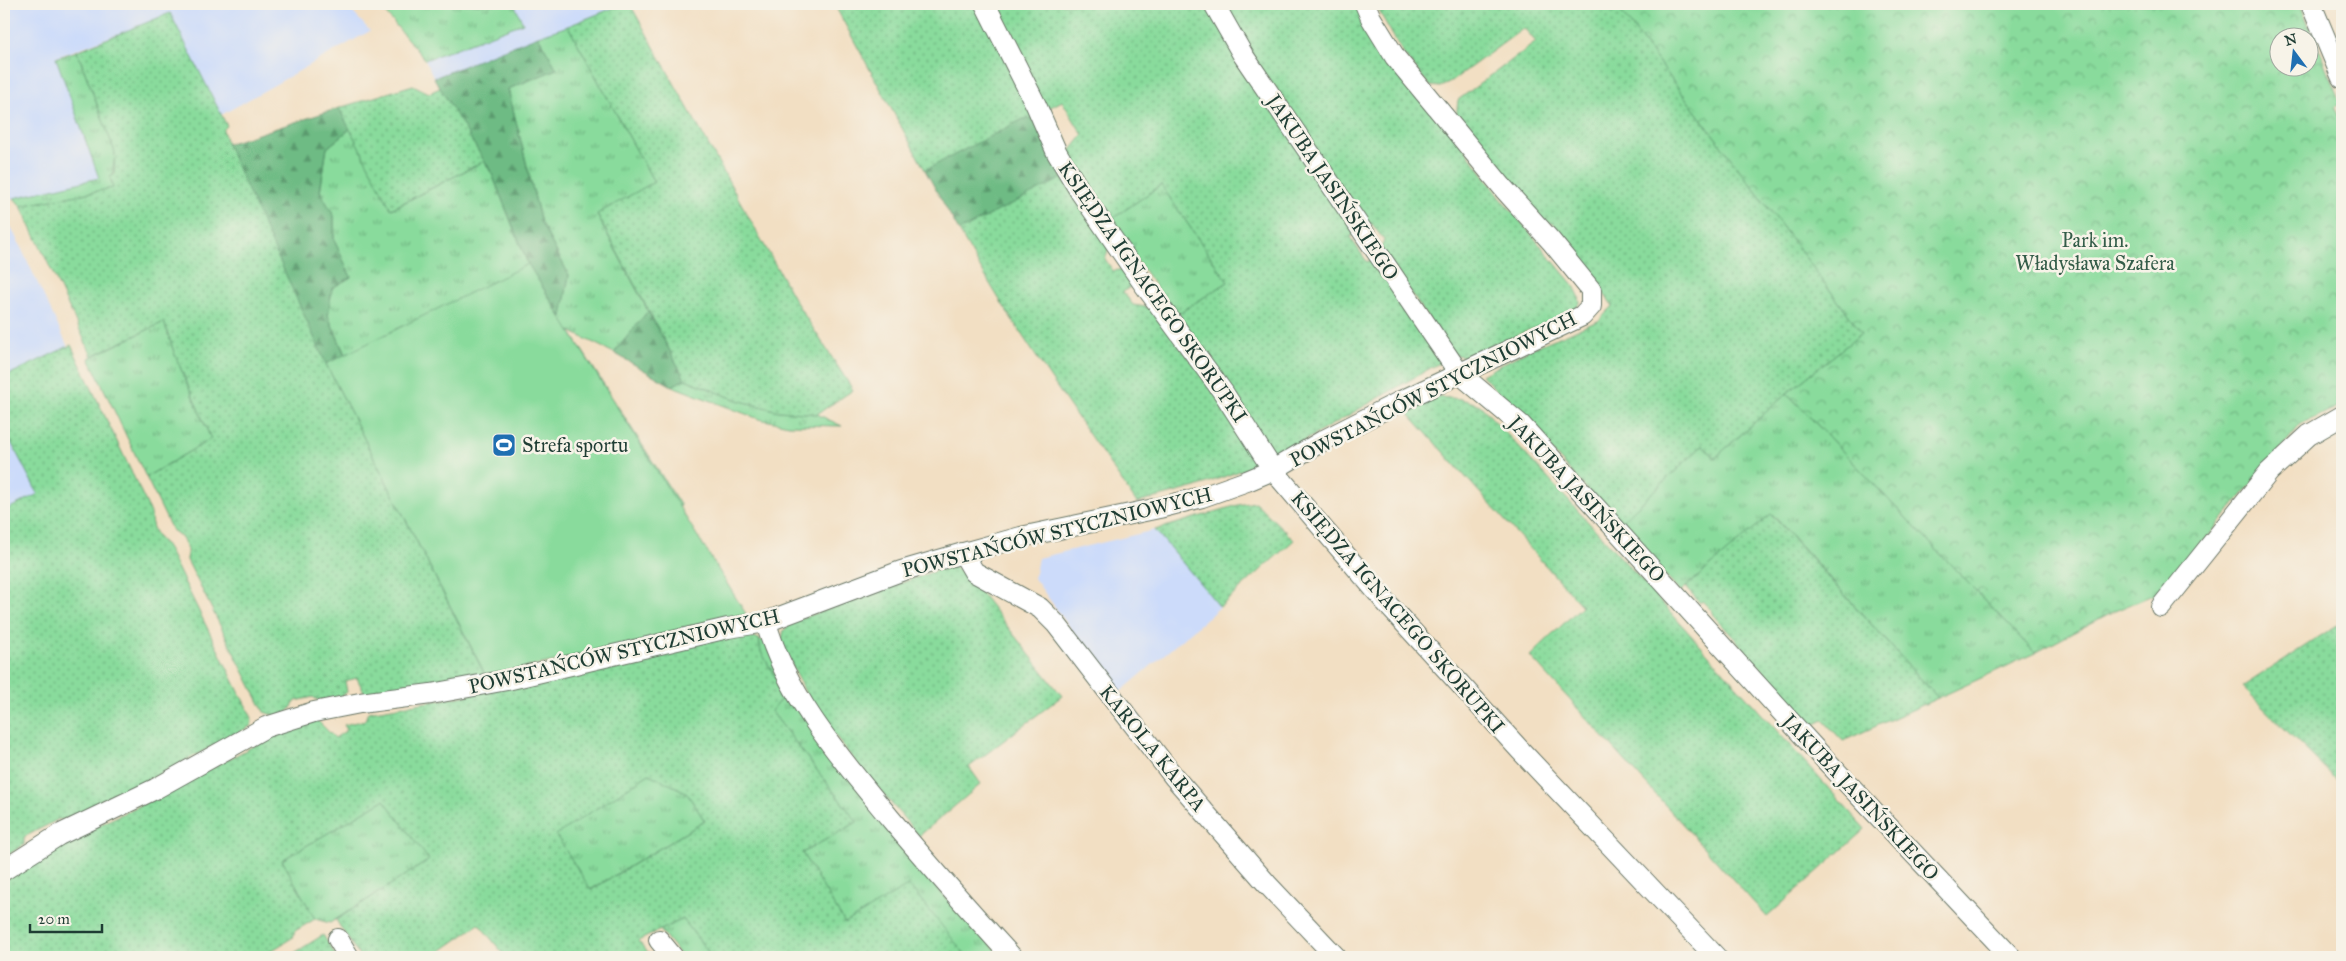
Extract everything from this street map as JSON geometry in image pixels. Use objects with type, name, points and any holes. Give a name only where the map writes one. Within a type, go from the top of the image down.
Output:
[{"type":"street","name":"KSIĘDZA IGNACEGO SKORUPKI","points":[[986,4],[1036,105],[1057,153],[1081,193],[1143,283],[1223,392],[1273,470],[1389,606],[1527,758],[1716,957]]},
{"type":"street","name":"JAKUBA JASIŃSKIEGO","points":[[1214,4],[1242,55],[1459,373],[1522,425],[1819,753],[2011,957]]},
{"type":"street","name":"POWSTAŃCÓW STYCZNIOWYCH","points":[[4,870],[60,835],[155,789],[266,727],[321,711],[360,703],[482,685],[728,628],[766,622],[901,571],[963,553],[1202,496],[1273,470],[1324,440],[1459,373],[1582,316],[1591,306],[1592,290],[1504,189],[1395,57],[1371,18],[1365,4]]},
{"type":"street","points":[[2310,4],[2342,78]]},
{"type":"street","points":[[2161,607],[2269,472],[2309,435],[2342,416]]},
{"type":"street","name":"KAROLA KARPA","points":[[963,553],[974,572],[1040,608],[1056,624],[1174,777],[1267,884],[1336,957]]},
{"type":"street","points":[[766,622],[771,640],[789,677],[814,719],[854,775],[944,883],[1012,957]]},
{"type":"street","points":[[338,939],[349,957]]},
{"type":"street","points":[[659,940],[673,957]]},
{"type":"shaded area","points":[[4,4],[345,4],[370,31],[221,115],[170,14],[57,57],[99,178],[4,201]]},
{"type":"shaded area","points":[[514,4],[623,4],[434,78],[425,60],[523,23]]},
{"type":"shaded area","points":[[4,212],[68,347],[4,377]]},
{"type":"shaded area","points":[[4,428],[38,494],[4,511]]},
{"type":"shaded area","points":[[1155,530],[1220,607],[1118,694],[1034,578],[1038,558]]},
{"type":"green space","points":[[378,4],[514,4],[523,23],[425,60]]},
{"type":"green space","points":[[623,4],[630,4],[796,302],[853,390],[817,414],[779,411],[737,400],[685,379],[597,214],[654,182],[568,26]]},
{"type":"green space","points":[[834,4],[978,4],[1035,118],[1023,119],[925,170]]},
{"type":"green space","points":[[996,4],[1205,4],[1356,233],[1350,237],[1367,262],[1372,259],[1441,362],[1276,457],[1176,315],[1228,282],[1161,185],[1109,221],[1067,155],[1083,135],[1062,101],[1045,110]]},
{"type":"green space","points":[[1222,4],[1358,4],[1500,197],[1574,286],[1580,303],[1573,312],[1519,334],[1471,358],[1452,354],[1381,248],[1384,240],[1372,224],[1365,224],[1297,125],[1283,95],[1279,98]]},
{"type":"green space","points":[[1375,4],[1615,4],[1862,333],[1787,393],[1715,458],[1703,445],[1619,524],[1482,375],[1528,350],[1598,321],[1613,306],[1567,245],[1569,240],[1553,224],[1545,221],[1492,167],[1456,118],[1458,100],[1536,42],[1524,28],[1449,83],[1440,87],[1430,86],[1404,55]]},
{"type":"green space","name":"Park im. Władysława Szafera","points":[[1615,4],[2300,4],[2310,28],[2268,28],[2268,78],[2318,78],[2318,48],[2341,104],[2334,107],[2342,123],[2342,405],[2301,424],[2164,590],[2108,614],[2035,653],[1787,393],[1862,333]]},
{"type":"green space","points":[[170,13],[227,126],[223,130],[227,144],[326,364],[485,675],[366,696],[357,678],[345,681],[347,692],[341,697],[320,702],[313,697],[296,701],[288,712],[275,716],[264,712],[187,560],[184,542],[172,530],[146,477],[211,439],[175,355],[164,322],[92,356],[21,206],[113,188],[110,177],[114,175],[115,152],[77,51]]},
{"type":"green space","name":"Strefa sportu","points":[[568,26],[654,182],[597,215],[648,311],[614,353],[570,331],[681,506],[495,669],[485,675],[326,364],[345,354],[328,316],[332,288],[351,277],[334,240],[334,216],[320,192],[327,148],[350,129],[392,209],[484,161],[492,174],[528,264],[561,316],[569,275],[541,223],[508,89],[556,69],[538,36]]},
{"type":"green space","points":[[538,36],[557,69],[508,89],[541,223],[569,275],[562,317],[528,264],[492,174],[434,78]]},
{"type":"green space","points":[[77,51],[115,152],[112,182],[114,188],[21,206],[14,198],[99,178],[56,58]]},
{"type":"green space","points":[[413,85],[429,93],[440,88],[484,161],[391,209],[339,108]]},
{"type":"green space","points":[[339,108],[350,129],[327,148],[320,191],[334,216],[334,240],[351,277],[332,288],[328,316],[345,355],[326,364],[227,144]]},
{"type":"green space","points":[[1035,118],[1063,178],[959,231],[925,170],[1023,119]]},
{"type":"green space","points":[[1063,178],[1109,247],[1105,259],[1113,271],[1124,269],[1134,284],[1123,292],[1133,305],[1152,308],[1218,396],[1256,456],[1256,465],[1196,487],[1137,503],[1090,436],[1000,301],[959,231]]},
{"type":"green space","points":[[1161,185],[1228,282],[1176,315],[1109,221]]},
{"type":"green space","name":"Strefa sportu","points":[[528,264],[746,614],[620,647],[486,676],[326,364]]},
{"type":"green space","points":[[648,311],[685,379],[672,386],[614,353]]},
{"type":"green space","points":[[164,322],[175,355],[211,439],[146,477],[89,358]]},
{"type":"green space","points":[[71,345],[151,513],[154,531],[166,545],[252,718],[251,726],[127,791],[122,791],[100,800],[101,803],[62,820],[59,819],[24,837],[24,845],[4,857],[4,511],[38,494],[4,429],[4,377]]},
{"type":"green space","points":[[685,379],[737,400],[779,411],[817,414],[842,426],[789,425],[759,419],[672,386]]},
{"type":"green space","points":[[1787,393],[2035,653],[1938,698],[1772,514],[1680,592],[1619,524],[1703,445],[1715,458]]},
{"type":"green space","points":[[1438,397],[1461,399],[1480,405],[1627,564],[1865,829],[1767,917],[1530,656],[1582,606],[1408,413]]},
{"type":"green space","points":[[1255,502],[1294,540],[1220,607],[1155,530],[1238,505]]},
{"type":"green space","points":[[1771,514],[1938,698],[1843,741],[1823,720],[1813,725],[1713,615],[1711,610],[1702,601],[1700,603],[1686,587]]},
{"type":"green space","points":[[952,565],[970,579],[1062,696],[969,767],[981,784],[919,836],[850,755],[811,704],[781,643],[784,630],[792,622]]},
{"type":"green space","points":[[2342,622],[2342,785],[2242,687]]},
{"type":"green space","points":[[741,632],[759,639],[761,652],[785,694],[771,711],[857,822],[802,853],[845,923],[909,885],[967,957],[712,957],[683,919],[638,941],[652,957],[506,957],[479,924],[432,957],[360,957],[336,920],[429,860],[384,800],[282,860],[315,919],[295,931],[292,938],[261,957],[4,957],[4,882],[58,845],[161,795],[265,740],[317,720],[335,738],[347,730],[344,725],[365,720],[368,712],[464,696]],"holes":[[[649,774],[686,792],[705,821],[591,890],[556,835]]]},
{"type":"green space","points":[[759,639],[764,641],[893,834],[929,880],[1003,957],[967,957],[845,924],[802,853],[857,822],[771,711],[785,694],[761,652]]},
{"type":"green space","points":[[649,774],[686,792],[705,821],[590,890],[555,835]]},
{"type":"green space","points":[[384,800],[430,860],[330,923],[315,919],[282,860]]},
{"type":"green space","points":[[683,919],[712,957],[682,957],[660,930]]},
{"type":"green space","points":[[323,935],[337,957],[288,957]]},
{"type":"place","name":"Strefa sportu","points":[[504,445]]}]
